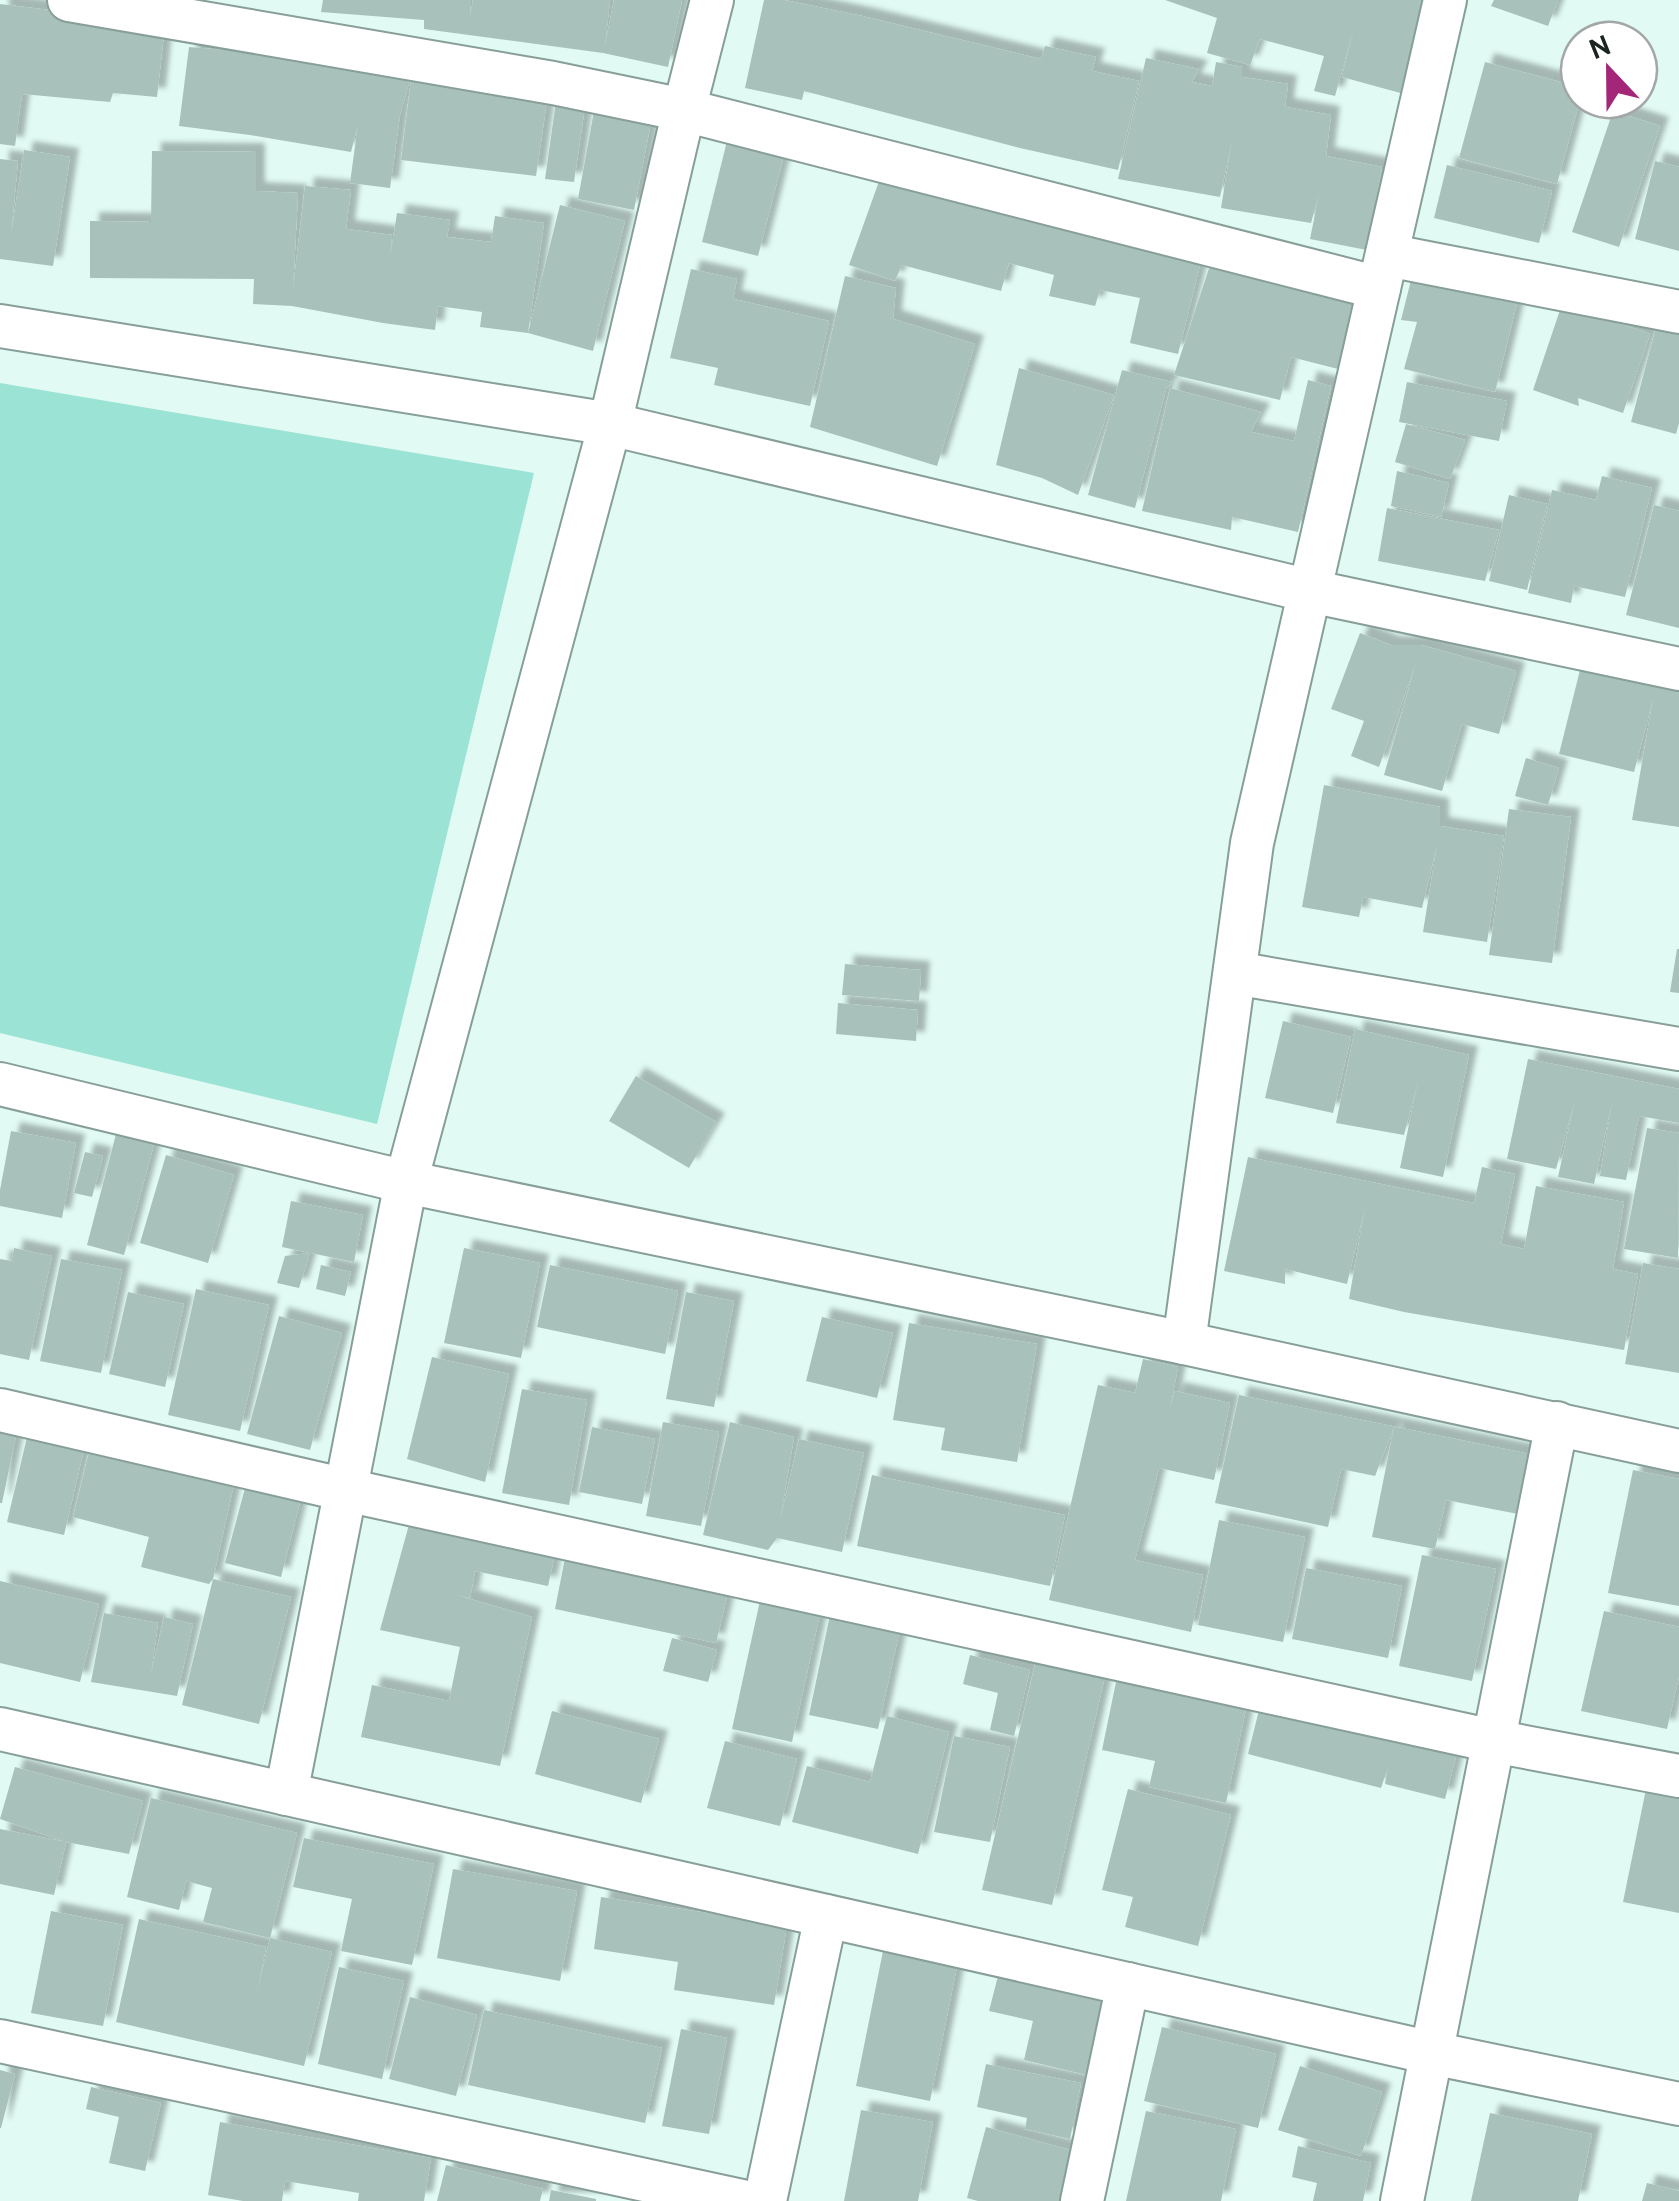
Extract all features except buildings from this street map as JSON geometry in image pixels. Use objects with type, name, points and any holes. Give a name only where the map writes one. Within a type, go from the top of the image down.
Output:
[{"type":"street","points":[[69,0],[553,83],[684,110],[1383,272],[1679,312]]},
{"type":"street","points":[[286,1794],[406,1182],[610,424],[712,0]]},
{"type":"street","points":[[1184,1343],[1252,842],[1446,0]]},
{"type":"street","points":[[0,326],[610,424],[1310,591],[1679,669]]},
{"type":"street","points":[[1235,973],[1679,1049]]},
{"type":"street","points":[[0,1084],[406,1182],[1184,1343],[1679,1451]]},
{"type":"street","points":[[0,1410],[346,1490],[1493,1741],[1679,1776]]},
{"type":"street","points":[[1402,2201],[1556,1423]]},
{"type":"street","points":[[0,1729],[1432,2053],[1679,2104]]},
{"type":"street","points":[[765,2201],[826,1916]]},
{"type":"street","points":[[1082,2201],[1128,1984]]},
{"type":"street","points":[[0,2041],[742,2201]]},
{"type":"green space","points":[[0,383],[534,473],[377,1124],[0,1033]]}]
